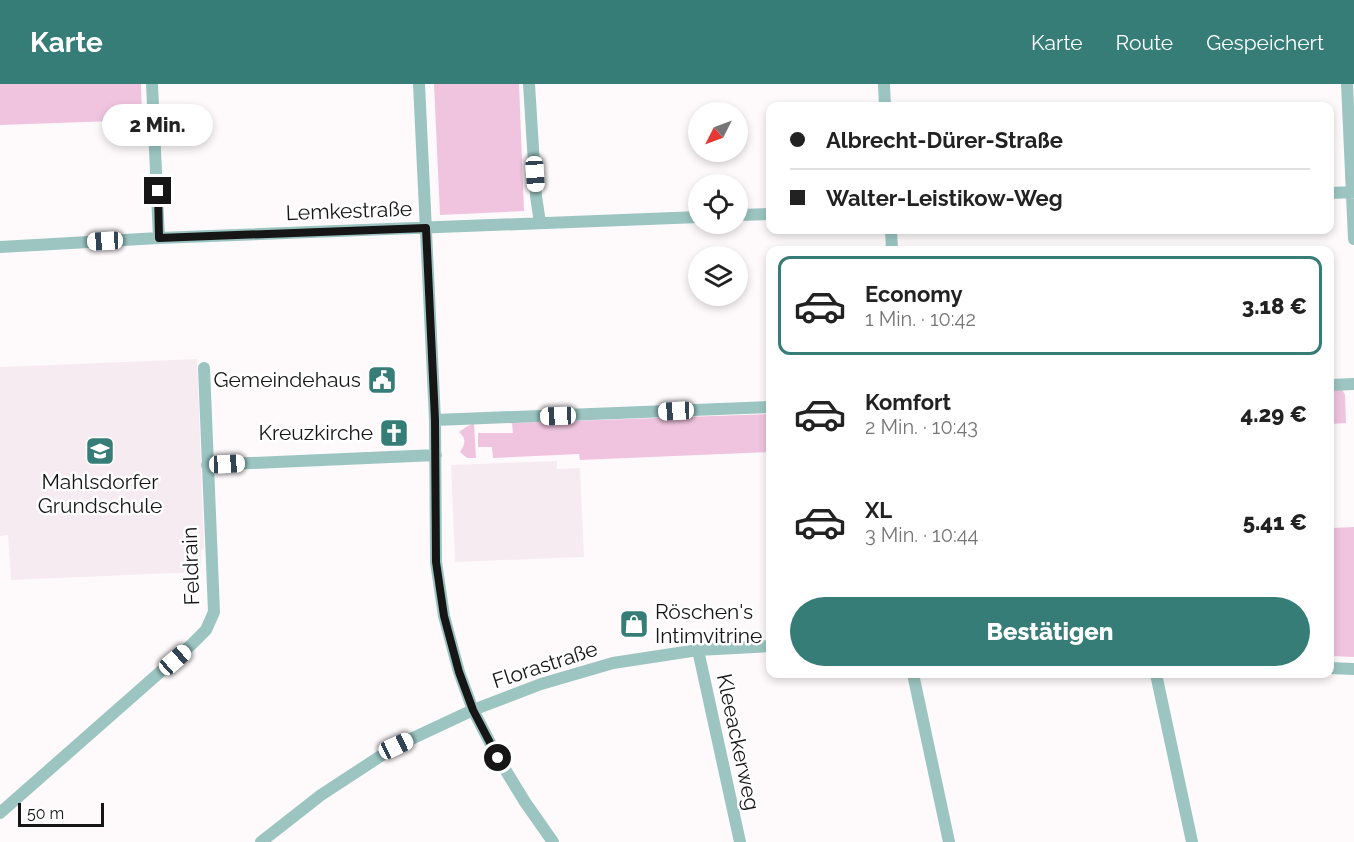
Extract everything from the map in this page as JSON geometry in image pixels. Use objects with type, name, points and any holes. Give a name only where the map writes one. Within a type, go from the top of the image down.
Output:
[{"type":"street","points":[[152,84],[159,238]]},
{"type":"street","points":[[419,84],[435,420],[436,562],[444,616],[459,672],[473,710],[498,758],[553,842]]},
{"type":"street","points":[[529,84],[536,196],[540,223]]},
{"type":"street","points":[[884,84],[885,102]]},
{"type":"street","points":[[1347,84],[1354,239]]},
{"type":"street","points":[[1334,193],[1353,192]]},
{"type":"street","points":[[748,215],[766,214]]},
{"type":"street","name":"Lemkestraße","points":[[0,247],[159,238],[688,216]]},
{"type":"street","name":"Feldrain","points":[[0,813],[206,630],[214,612],[204,368]]},
{"type":"street","points":[[1334,385],[1354,384]]},
{"type":"street","points":[[435,420],[766,407]]},
{"type":"street","points":[[207,465],[436,455]]},
{"type":"street","name":"Florastraße","points":[[261,842],[321,795],[396,746],[473,710],[541,684],[613,663],[698,650],[766,646]]},
{"type":"street","name":"Kleeackerweg","points":[[698,650],[740,842]]},
{"type":"street","points":[[1334,668],[1354,669]]},
{"type":"street","points":[[914,678],[949,842]]},
{"type":"street","points":[[1157,678],[1192,842]]},
{"type":"shaded area","points":[[0,84],[141,84],[142,120],[0,125]]},
{"type":"shaded area","points":[[434,84],[519,84],[524,211],[440,215]]},
{"type":"shaded area","name":"Mahlsdorfer Grundschule","points":[[197,359],[204,544],[201,551],[201,572],[11,580],[8,535],[0,536],[0,367]]},
{"type":"shaded area","points":[[1334,389],[1342,389],[1345,395],[1346,423],[1334,424]]},
{"type":"shaded area","points":[[766,414],[766,452],[580,460],[579,454],[493,458],[492,447],[478,447],[478,433],[513,433],[512,423]]},
{"type":"shaded area","points":[[474,424],[476,458],[467,458],[460,452],[464,442],[459,432]]},
{"type":"shaded area","points":[[557,461],[557,469],[580,468],[584,557],[455,562],[451,465]]},
{"type":"shaded area","points":[[1354,527],[1354,657],[1334,656],[1334,528]]},
{"type":"place","name":"Gemeindehaus","points":[[382,380]]},
{"type":"place","name":"Kreuzkirche","points":[[394,433]]},
{"type":"place","name":"Mahlsdorfer Grundschule","points":[[100,451]]},
{"type":"place","name":"Röschen's Intimvitrine","points":[[634,624]]},
{"type":"route","points":[[158,191],[159,238],[426,228],[435,420],[436,562],[444,616],[459,672],[473,710],[498,758]]}]
